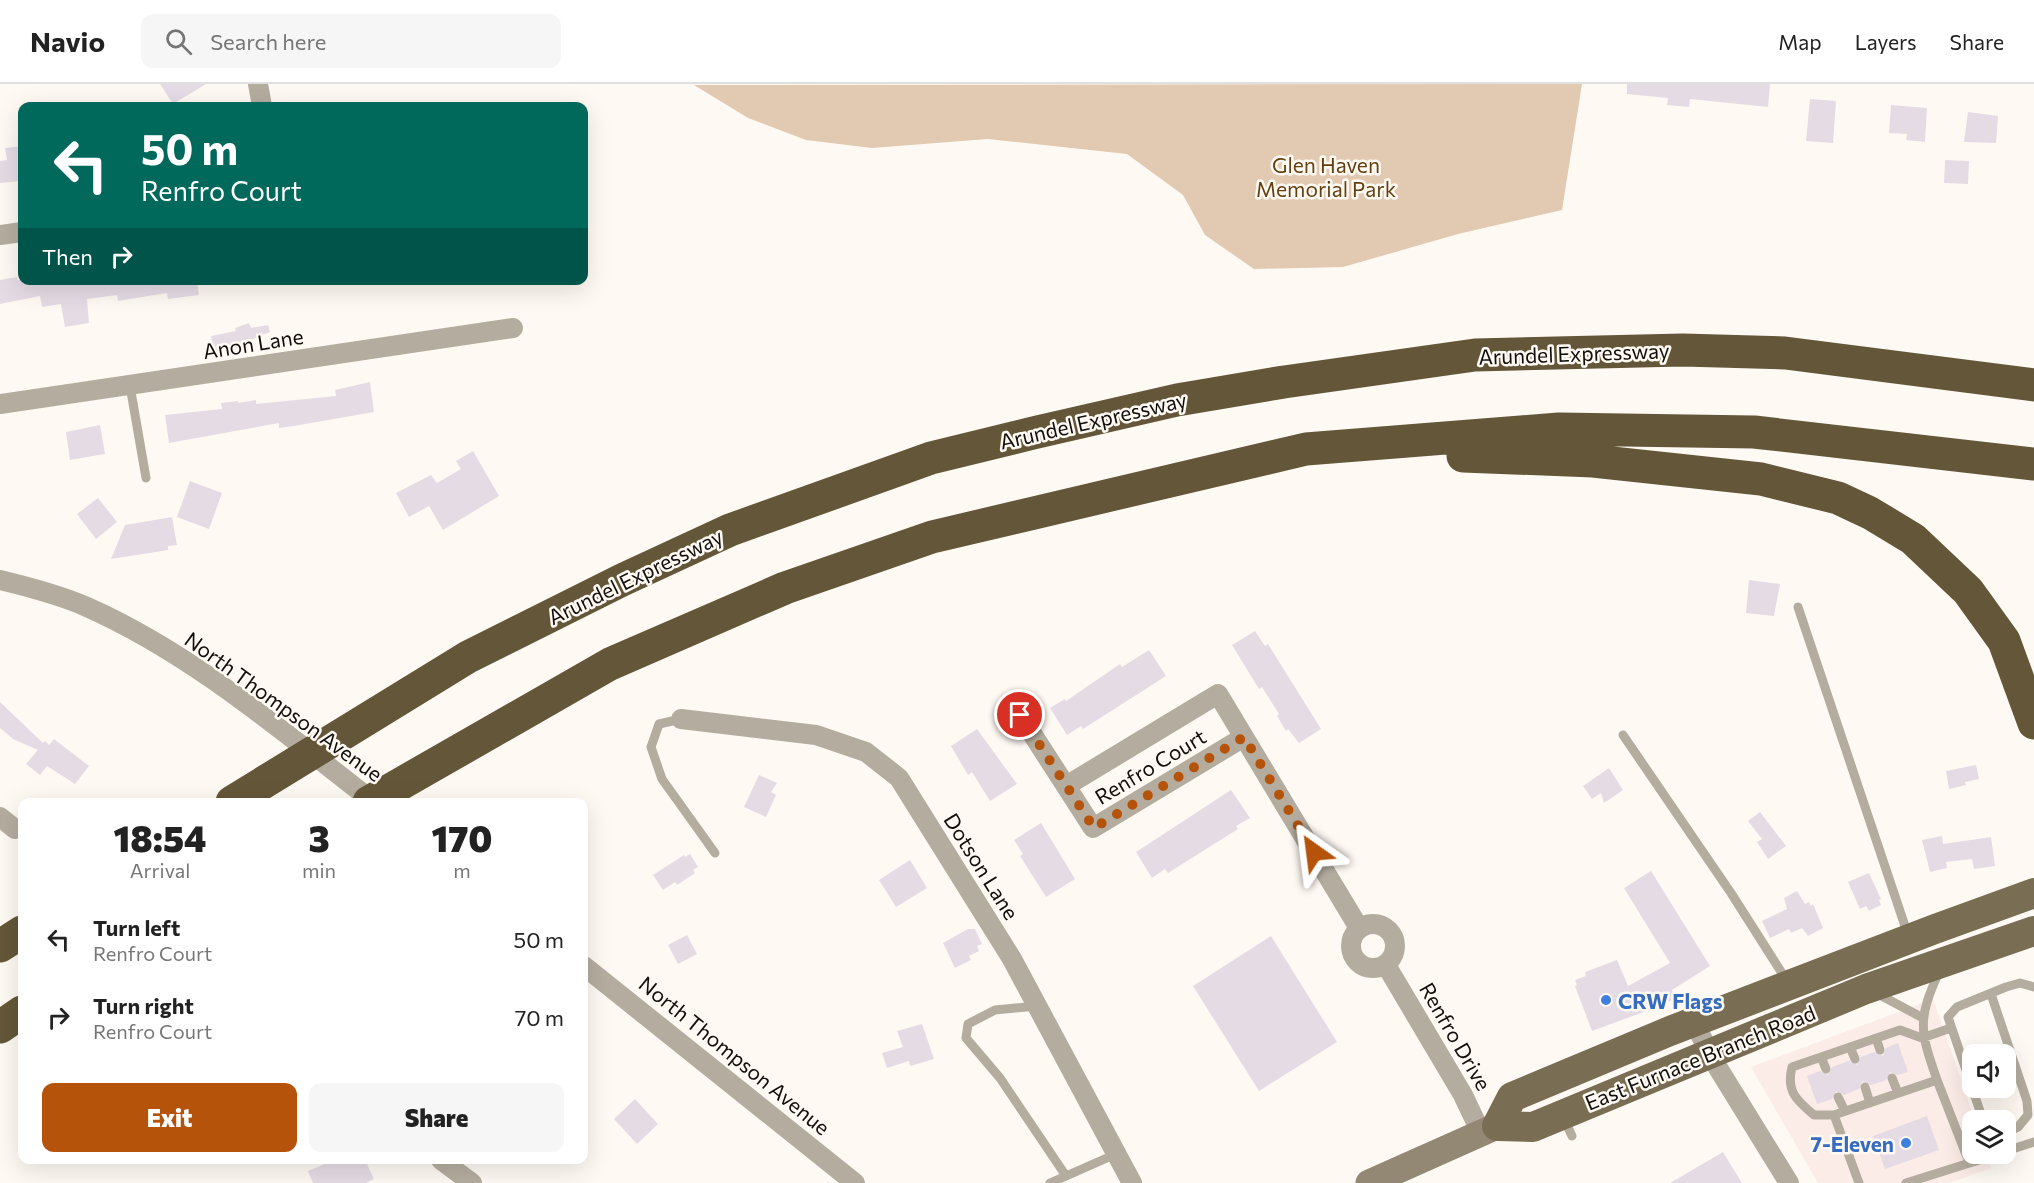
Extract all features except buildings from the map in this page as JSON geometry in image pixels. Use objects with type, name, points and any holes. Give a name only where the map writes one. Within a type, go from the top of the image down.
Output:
[{"type":"highway","name":"Arundel Expressway","points":[[239,798],[468,657],[622,580],[730,530],[932,458],[1055,428],[1177,400],[1294,380],[1474,355],[1683,350],[1785,353],[2034,385]]},
{"type":"highway","points":[[376,798],[610,664],[785,588],[932,537],[1306,449],[1559,429],[1754,432],[2034,465]]},
{"type":"highway","points":[[1306,449],[1416,461],[1475,455],[1593,460],[1761,479],[1839,498],[1870,513],[1913,539],[1968,591],[2004,641],[2034,723]]},
{"type":"highway","points":[[0,946],[18,935]]},
{"type":"highway","points":[[0,1027],[18,1015]]},
{"type":"main road","name":"East Furnace Branch Road","points":[[1489,1130],[1512,1097],[1790,985],[2034,893]]},
{"type":"main road","name":"East Furnace Branch Road","points":[[1369,1183],[1489,1130],[1567,1125],[1710,1053],[1866,989],[2034,931]]},
{"type":"street","points":[[258,84],[261,102]]},
{"type":"street","points":[[0,235],[18,233]]},
{"type":"street","name":"Anon Lane","points":[[0,404],[513,328]]},
{"type":"street","name":"North Thompson Avenue","points":[[0,579],[87,607],[174,654],[251,707],[369,798]]},
{"type":"street","name":"Renfro Court","points":[[1020,715],[1066,786],[1094,828],[1244,737],[1218,694],[1066,786]]},
{"type":"street","name":"Dotson Lane","points":[[681,719],[816,735],[867,752],[899,778],[1012,959],[1132,1183]]},
{"type":"street","points":[[1244,737],[1359,928]]},
{"type":"street","points":[[1373,923],[1386,928],[1395,939],[1395,953],[1386,965],[1373,969],[1359,965],[1351,953],[1351,939],[1359,928],[1373,923]]},
{"type":"street","name":"Renfro Drive","points":[[1386,965],[1463,1095],[1489,1130]]},
{"type":"street","name":"North Thompson Avenue","points":[[588,969],[855,1183]]},
{"type":"street","points":[[1694,1023],[1789,1183]]},
{"type":"street","points":[[446,1164],[472,1183]]},
{"type":"lane","points":[[130,386],[146,478]]},
{"type":"lane","points":[[1798,607],[1909,939]]},
{"type":"lane","points":[[681,719],[659,724],[651,747],[662,779],[715,853]]},
{"type":"lane","points":[[1623,735],[1731,893],[1790,985]]},
{"type":"lane","points":[[1943,962],[1930,991],[1923,1018],[1922,1038],[1962,1144]]},
{"type":"lane","points":[[1980,1110],[1948,1017],[1957,1006],[2020,983],[2034,987]]},
{"type":"lane","points":[[1866,989],[1901,1004],[1923,1018]]},
{"type":"lane","points":[[1991,994],[2027,1108],[2028,1115],[2016,1128]]},
{"type":"lane","points":[[1038,1006],[995,1010],[968,1024],[966,1038],[1000,1078],[1066,1176]]},
{"type":"lane","points":[[1937,1080],[1834,1115],[1814,1115],[1797,1101],[1788,1081],[1792,1066],[1900,1030],[1922,1038],[1951,1028]]},
{"type":"lane","points":[[1876,1038],[1880,1050]]},
{"type":"lane","points":[[1850,1047],[1855,1059]]},
{"type":"lane","points":[[1821,1057],[1826,1069]]},
{"type":"lane","points":[[1892,1078],[1898,1093]]},
{"type":"lane","points":[[1865,1087],[1870,1103]]},
{"type":"lane","points":[[1838,1097],[1845,1111]]},
{"type":"lane","points":[[1834,1115],[1859,1183]]},
{"type":"lane","points":[[2016,1148],[2034,1142]]},
{"type":"lane","points":[[1050,1183],[1116,1154]]},
{"type":"lane","points":[[1906,1183],[1963,1164]]},
{"type":"shaded area","points":[[1933,999],[1962,1083],[1962,1098],[1967,1098],[1972,1110],[1962,1110],[1962,1164],[1990,1164],[1991,1168],[1949,1183],[1818,1183],[1751,1067]]},
{"type":"green space","name":"Glen Haven Memorial Park","points":[[1582,84],[1562,210],[1458,234],[1343,267],[1254,269],[1205,235],[1183,195],[1127,154],[988,139],[872,148],[806,140],[748,118],[694,85]]},
{"type":"place","name":"CRW Flags","points":[[1606,1000]]},
{"type":"place","name":"7-Eleven","points":[[1906,1143]]},
{"type":"route","points":[[1020,715],[1094,828],[1244,737],[1314,852]]}]
